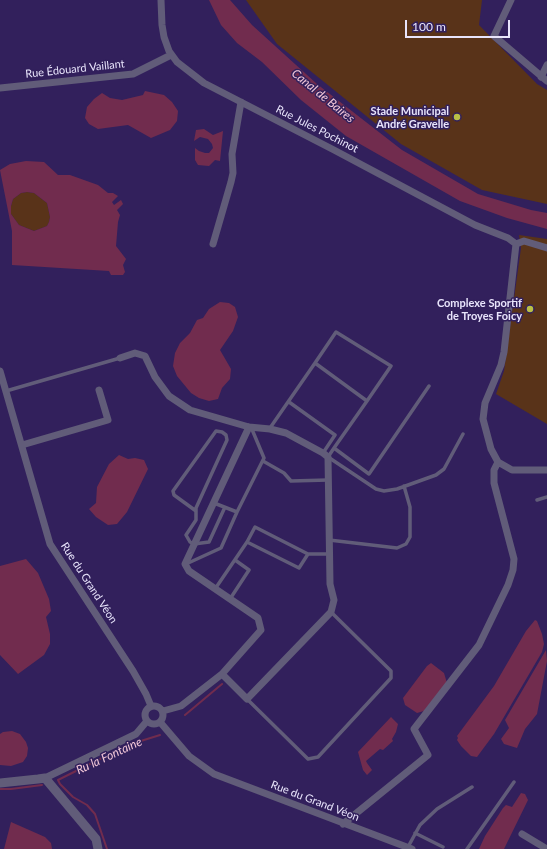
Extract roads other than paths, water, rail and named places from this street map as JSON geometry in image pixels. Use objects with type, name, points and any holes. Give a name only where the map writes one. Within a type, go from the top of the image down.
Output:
[{"type":"street","name":"Rue Jules Pochinot","points":[[162,0],[162,25],[164,37],[171,55],[177,62],[204,83],[475,225],[508,238],[516,244]]},
{"type":"street","points":[[511,0],[494,36],[544,79],[547,65]]},
{"type":"street","name":"Rue Édouard Vaillant","points":[[0,88],[133,74],[171,55]]},
{"type":"street","points":[[213,244],[233,172],[232,154],[240,102]]},
{"type":"street","points":[[547,248],[524,241],[516,244],[504,352],[501,365],[483,411],[483,419],[491,449],[498,462],[512,470],[547,470]]},
{"type":"street","points":[[120,358],[134,353],[145,356],[155,378],[169,396],[190,410],[250,427],[270,429],[286,433],[325,455],[328,480],[330,584],[334,600],[331,612],[247,699],[222,674]]},
{"type":"street","name":"Rue du Grand Véon","points":[[0,371],[50,544],[133,671],[151,706]]},
{"type":"street","points":[[0,397],[6,390]]},
{"type":"street","points":[[22,445],[108,420],[99,390]]},
{"type":"street","points":[[163,711],[181,706],[222,674],[261,630],[258,618],[189,571],[185,564],[213,502],[250,427]]},
{"type":"street","points":[[344,824],[428,755],[414,729],[479,646],[508,585],[514,559],[494,483],[494,470],[498,462]]},
{"type":"street","points":[[0,783],[46,778],[136,734],[146,720],[145,712],[151,706],[156,706],[163,711]]},
{"type":"street","points":[[146,720],[154,724],[160,722],[163,717],[163,711]]},
{"type":"street","name":"Rue du Grand Véon","points":[[160,722],[189,756],[214,774],[410,848]]},
{"type":"street","points":[[46,778],[96,839],[98,849]]},
{"type":"street","points":[[522,834],[547,849]]},
{"type":"lane","points":[[270,429],[336,332],[391,366],[334,448],[325,455]]},
{"type":"lane","points":[[6,390],[120,358]]},
{"type":"lane","points":[[315,363],[367,401]]},
{"type":"lane","points":[[334,448],[369,474],[430,386]]},
{"type":"lane","points":[[289,402],[335,435],[325,455]]},
{"type":"lane","points":[[185,564],[221,548],[264,458],[250,427]]},
{"type":"lane","points":[[196,511],[174,495],[173,491],[216,431],[222,432],[226,436],[227,440],[196,508],[196,511],[196,520],[186,535],[190,542],[194,544],[209,542],[225,507]]},
{"type":"lane","points":[[325,455],[376,489],[384,491],[397,489],[436,475],[444,469],[463,434]]},
{"type":"lane","points":[[262,461],[284,473],[290,481],[328,480]]},
{"type":"lane","points":[[329,540],[397,548],[406,544],[410,537],[410,507],[404,486]]},
{"type":"lane","points":[[537,500],[547,497]]},
{"type":"lane","points":[[213,502],[237,512]]},
{"type":"lane","points":[[215,589],[247,542],[255,527],[308,554],[330,554]]},
{"type":"lane","points":[[247,542],[299,568],[308,554]]},
{"type":"lane","points":[[230,599],[249,570],[234,560]]},
{"type":"lane","points":[[247,699],[308,759],[318,757],[391,678],[391,671],[331,612]]},
{"type":"lane","points":[[467,849],[514,782]]},
{"type":"lane","points":[[410,848],[420,825],[437,809],[472,787]]},
{"type":"lane","points":[[416,833],[443,848]]},
{"type":"water","name":"Canal de Baires","points":[[209,0],[230,0],[252,25],[317,84],[402,150],[478,194],[531,210],[547,213],[547,229],[507,218],[460,201],[346,136],[301,100],[262,62],[237,43],[221,25]]},
{"type":"water","points":[[145,91],[164,95],[172,102],[178,111],[177,121],[170,130],[151,138],[128,125],[98,129],[89,124],[85,118],[87,107],[102,93],[110,98],[122,100],[143,95]]},
{"type":"water","points":[[204,129],[213,135],[223,131],[220,161],[215,160],[209,166],[198,165],[195,160],[195,148],[199,151],[209,153],[213,148],[208,139],[200,137],[194,141],[196,130]]},
{"type":"water","points":[[26,161],[44,162],[58,175],[70,175],[98,185],[108,193],[113,193],[118,196],[112,202],[114,205],[121,200],[123,204],[117,210],[120,215],[116,246],[126,259],[123,265],[125,272],[123,275],[111,275],[109,271],[12,265],[12,231],[0,170],[10,164]],"holes":[[[21,193],[34,193],[47,203],[50,217],[47,226],[34,231],[19,225],[11,214],[13,199]]]},
{"type":"water","points":[[220,302],[229,303],[235,307],[238,317],[233,331],[220,350],[231,369],[230,379],[222,388],[218,399],[209,401],[199,398],[191,393],[177,376],[173,366],[175,353],[180,343],[190,333],[197,320],[203,318],[209,309]]},
{"type":"water","points":[[119,455],[128,459],[135,458],[144,460],[148,469],[127,512],[117,524],[108,525],[96,517],[89,509],[96,503],[97,487],[109,464]]},
{"type":"water","points":[[26,559],[38,573],[49,599],[51,611],[46,617],[50,634],[50,644],[44,655],[18,674],[0,655],[0,566]]},
{"type":"water","points":[[535,620],[537,621],[542,634],[544,644],[542,652],[494,734],[477,757],[471,756],[461,746],[457,740],[457,736],[494,686],[526,631]]},
{"type":"water","points":[[546,650],[547,661],[537,714],[525,729],[517,748],[504,744],[501,739],[509,728],[505,720]]},
{"type":"water","points":[[431,663],[444,673],[447,683],[424,711],[417,713],[405,705],[403,698],[427,666]]},
{"type":"water","points":[[391,717],[398,724],[392,739],[393,741],[383,750],[380,749],[366,761],[372,770],[367,775],[363,770],[358,752]]},
{"type":"water","points":[[12,731],[20,734],[26,742],[28,748],[27,756],[23,762],[11,766],[0,765],[0,734],[3,732]]},
{"type":"water","points":[[521,793],[525,794],[528,800],[504,849],[479,849],[485,836],[503,808],[506,805],[512,807]]},
{"type":"water","points":[[11,822],[45,837],[51,843],[52,849],[4,849]]},
{"type":"waterway","name":"Ru la Fontaine","points":[[185,715],[222,684]]},
{"type":"waterway","name":"Ru la Fontaine","points":[[107,849],[95,814],[87,805],[73,797],[58,780],[128,745],[160,735]]},
{"type":"waterway","name":"Ru la Fontaine","points":[[0,789],[42,785]]},
{"type":"place","name":"Stade Municipal André Gravelle","points":[[457,117]]},
{"type":"place","name":"Complexe Sportif de Troyes Foicy","points":[[530,309]]}]
